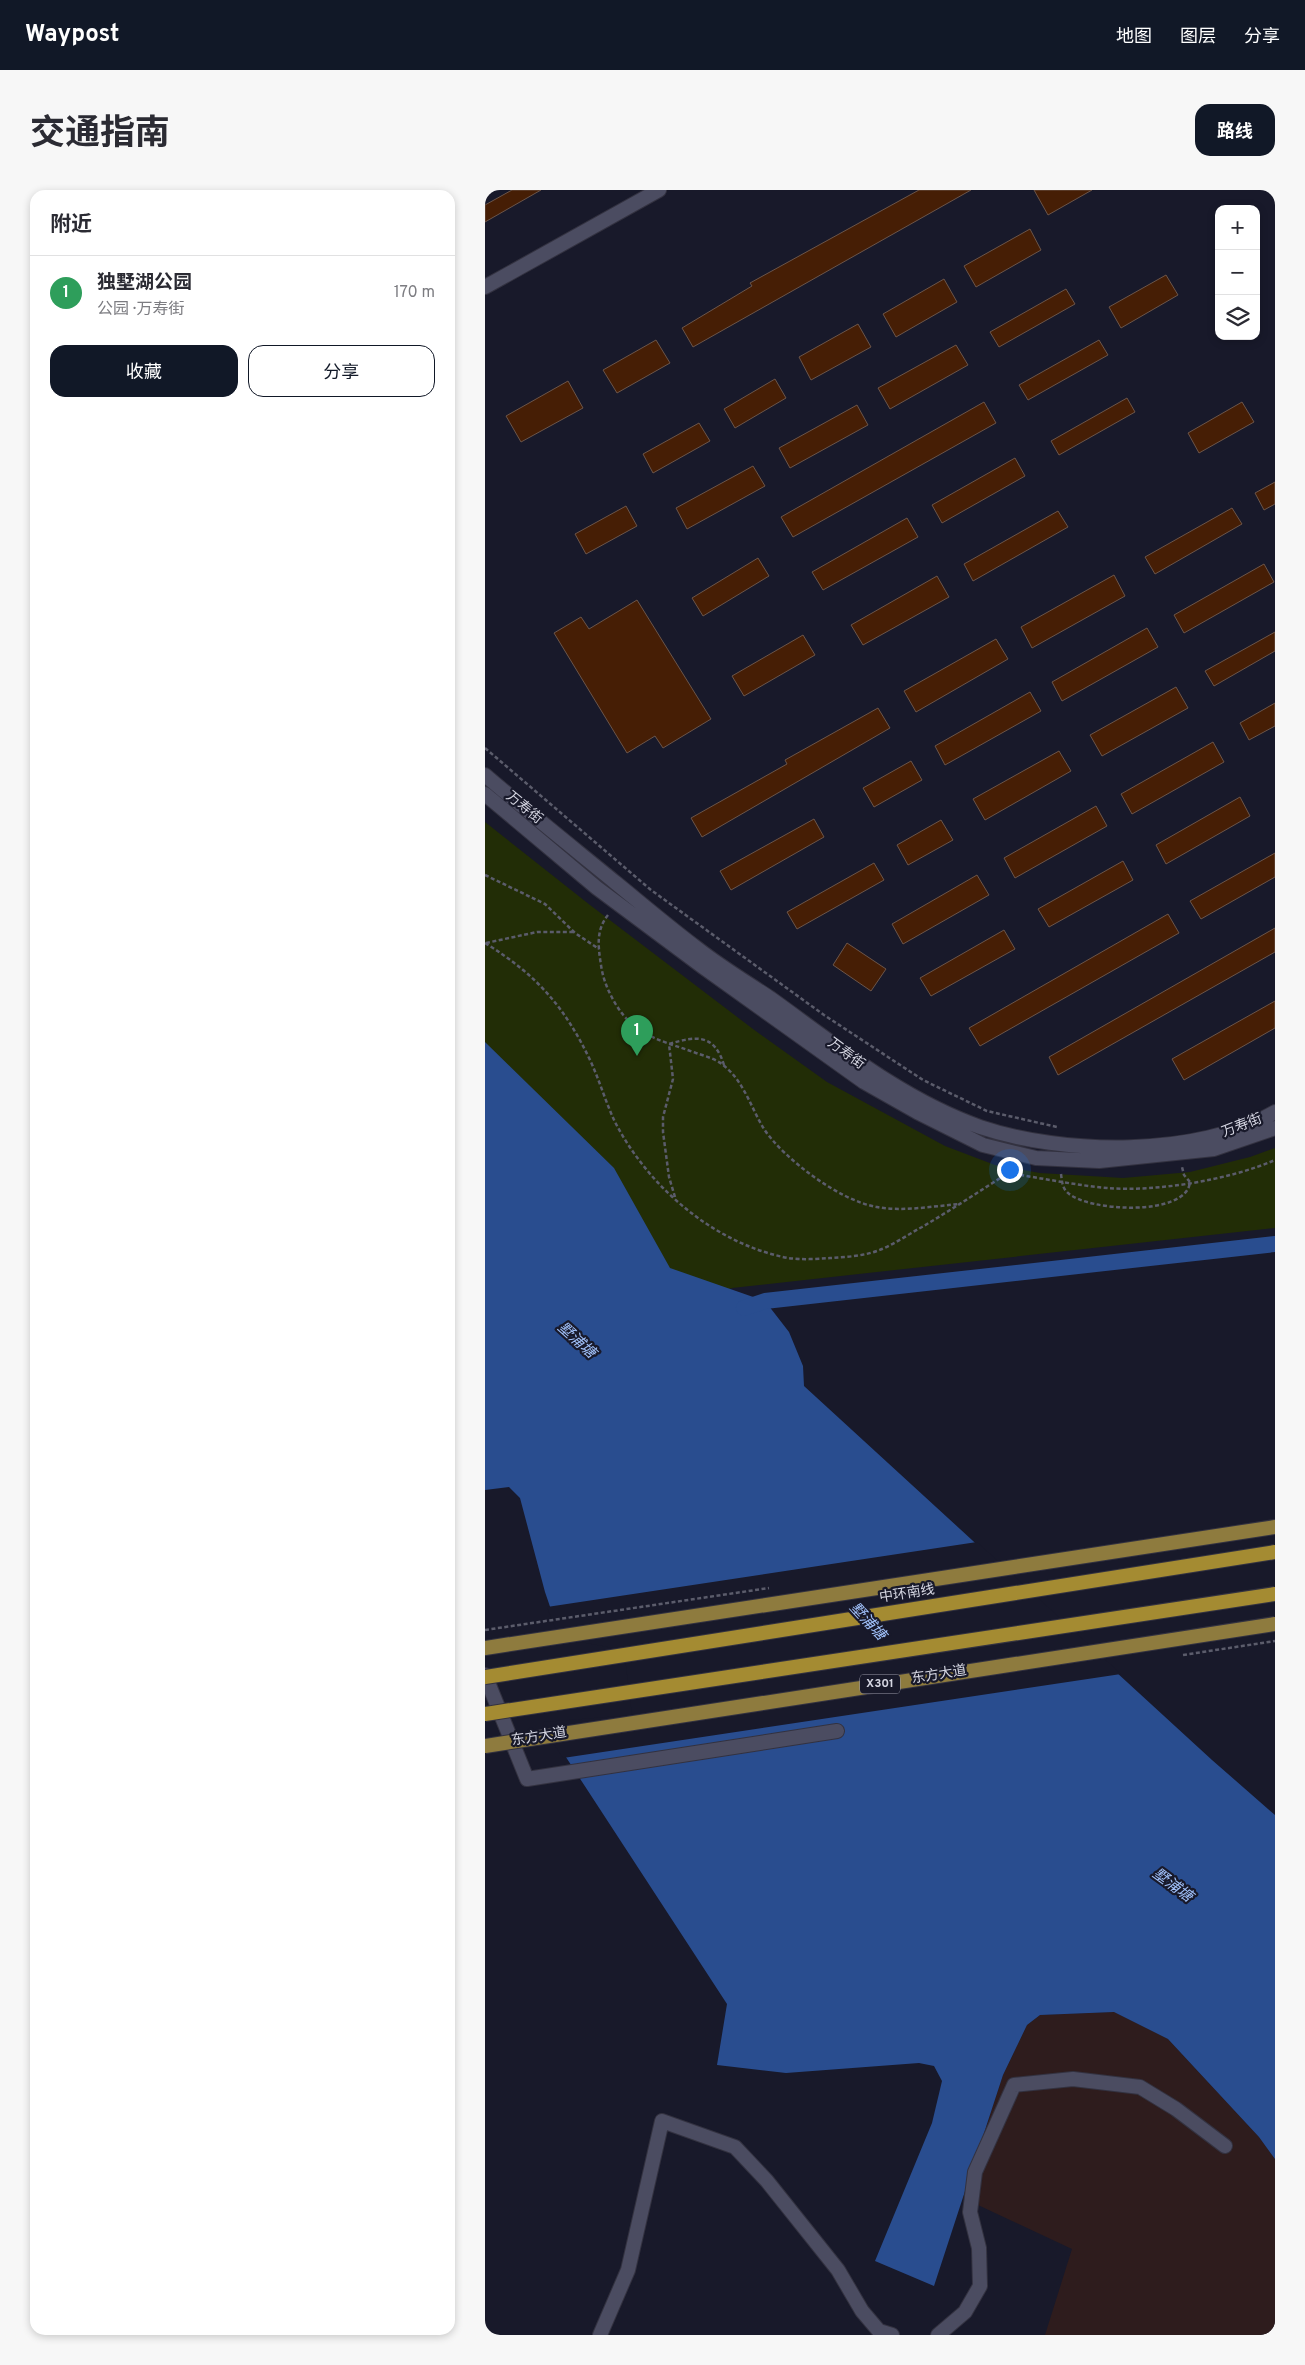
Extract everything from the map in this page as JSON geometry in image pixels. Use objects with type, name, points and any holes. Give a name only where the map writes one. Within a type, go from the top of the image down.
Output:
[{"type":"highway","name":"中环南线","points":[[485,1676],[1275,1552]]},
{"type":"highway","points":[[485,1714],[1275,1594]]},
{"type":"main road","points":[[485,1648],[1275,1527]]},
{"type":"main road","name":"东方大道","points":[[485,1746],[1275,1624]]},
{"type":"street","points":[[485,287],[659,190]]},
{"type":"street","name":"万寿街","points":[[485,775],[698,949],[867,1069],[923,1102],[979,1126],[1045,1143],[1101,1147],[1160,1145],[1209,1139],[1275,1112]]},
{"type":"street","name":"万寿街","points":[[485,794],[617,903],[864,1082],[917,1112],[983,1145],[1036,1158],[1099,1161],[1214,1148],[1275,1128]]},
{"type":"street","points":[[485,1676],[527,1779],[837,1731]]},
{"type":"street","points":[[938,2335],[965,2312],[980,2286],[979,2248],[970,2212],[975,2172],[1014,2086],[1073,2079],[1140,2087],[1177,2109],[1225,2146]]},
{"type":"street","points":[[600,2335],[628,2270],[662,2121],[735,2147],[767,2181],[838,2270],[862,2311],[879,2331],[892,2335]]},
{"type":"path","points":[[485,748],[651,890],[824,1015],[931,1084],[987,1111],[1059,1128]]},
{"type":"path","points":[[485,874],[545,904],[575,933],[599,949]]},
{"type":"path","points":[[617,903],[603,920],[598,935],[603,981],[622,1014],[635,1028],[649,1037],[711,1058],[724,1066],[740,1083],[775,1143],[825,1183],[852,1200],[877,1208],[961,1204]]},
{"type":"path","points":[[486,943],[537,932],[575,933]]},
{"type":"path","points":[[486,943],[526,971],[554,998],[575,1031],[615,1122],[651,1173],[675,1199],[698,1218],[728,1237],[757,1250],[790,1258],[855,1257],[881,1250],[961,1204],[1009,1173],[1106,1188],[1145,1189],[1191,1182],[1247,1169],[1275,1160]]},
{"type":"path","points":[[669,1044],[687,1038],[700,1038],[709,1041],[717,1048],[724,1066]]},
{"type":"path","points":[[669,1044],[673,1079],[663,1117],[663,1132],[669,1177],[675,1199]]},
{"type":"path","points":[[1181,1163],[1184,1175],[1191,1182]]},
{"type":"path","points":[[1061,1172],[1062,1181],[1068,1194],[1099,1206],[1118,1208],[1168,1203],[1185,1194],[1191,1182]]},
{"type":"shaded area","points":[[1114,2012],[1168,2039],[1259,2137],[1275,2159],[1275,2335],[1045,2335],[1072,2249],[963,2198],[1003,2075],[1027,2025],[1040,2015]]},
{"type":"green space","points":[[485,822],[590,905],[753,1029],[827,1082],[945,1146],[995,1165],[1040,1173],[1123,1178],[1190,1172],[1250,1157],[1275,1148],[1275,1228],[732,1288],[685,1305],[485,1122]]},
{"type":"water","name":"墅浦塘","points":[[485,1042],[614,1168],[670,1268],[765,1301],[789,1332],[803,1366],[804,1386],[1212,1760],[1275,1815],[1275,2159],[1259,2137],[1168,2039],[1114,2012],[1040,2015],[1027,2025],[1003,2075],[934,2286],[875,2261],[932,2123],[942,2081],[934,2066],[919,2063],[786,2073],[717,2065],[727,2004],[545,1725],[635,1717],[626,1648],[560,1636],[545,1592],[520,1498],[509,1487],[485,1490]]},
{"type":"pier","points":[[977,1542],[1121,1674],[563,1758],[542,1726],[544,1722],[632,1715],[624,1650],[559,1638],[547,1607]]},
{"type":"building","points":[[512,190],[541,190],[485,222],[485,205]]},
{"type":"building","points":[[919,190],[971,190],[693,347],[682,328],[752,286],[750,283]]},
{"type":"building","points":[[1034,190],[1092,190],[1048,215]]},
{"type":"building","points":[[1030,229],[1041,250],[976,287],[964,266]]},
{"type":"building","points":[[1166,275],[1178,295],[1121,328],[1109,307]]},
{"type":"building","points":[[944,279],[957,302],[896,337],[883,314]]},
{"type":"building","points":[[1066,289],[1075,304],[999,347],[990,332]]},
{"type":"building","points":[[858,324],[871,347],[811,380],[799,357]]},
{"type":"building","points":[[656,340],[670,363],[617,393],[603,370]]},
{"type":"building","points":[[1099,340],[1108,355],[1028,400],[1019,385]]},
{"type":"building","points":[[956,345],[968,365],[890,409],[878,388]]},
{"type":"building","points":[[775,379],[786,398],[735,428],[724,409]]},
{"type":"building","points":[[568,381],[583,408],[521,442],[506,416]]},
{"type":"building","points":[[1127,398],[1135,412],[1059,455],[1051,441]]},
{"type":"building","points":[[984,402],[996,423],[793,537],[781,517]]},
{"type":"building","points":[[1242,402],[1254,422],[1199,453],[1188,433]]},
{"type":"building","points":[[857,405],[868,425],[790,468],[779,448]]},
{"type":"building","points":[[699,423],[710,441],[653,473],[643,454]]},
{"type":"building","points":[[1015,458],[1025,476],[942,523],[932,505]]},
{"type":"building","points":[[753,466],[765,486],[687,529],[676,508]]},
{"type":"building","points":[[1275,482],[1275,504],[1264,510],[1255,493]]},
{"type":"building","points":[[626,506],[637,526],[586,554],[575,534]]},
{"type":"building","points":[[1232,508],[1242,524],[1155,574],[1145,557]]},
{"type":"building","points":[[1058,511],[1068,527],[973,581],[964,564]]},
{"type":"building","points":[[907,518],[918,537],[823,590],[812,572]]},
{"type":"building","points":[[758,558],[769,576],[703,616],[692,598]]},
{"type":"building","points":[[1264,564],[1274,582],[1184,633],[1174,615]]},
{"type":"building","points":[[1114,575],[1125,596],[1032,648],[1021,627]]},
{"type":"building","points":[[937,576],[949,597],[863,645],[851,625]]},
{"type":"building","points":[[637,600],[711,719],[663,748],[655,736],[627,753],[554,633],[581,617],[589,629]]},
{"type":"building","points":[[1147,628],[1158,647],[1062,701],[1052,682]]},
{"type":"building","points":[[1275,632],[1275,651],[1214,686],[1205,671]]},
{"type":"building","points":[[803,635],[815,655],[744,696],[732,676]]},
{"type":"building","points":[[996,639],[1008,659],[916,712],[904,691]]},
{"type":"building","points":[[1176,687],[1188,708],[1102,756],[1090,735]]},
{"type":"building","points":[[1030,692],[1041,711],[945,765],[935,746]]},
{"type":"building","points":[[1275,703],[1275,726],[1249,740],[1240,723]]},
{"type":"building","points":[[878,708],[890,728],[702,837],[691,818],[787,764],[785,760]]},
{"type":"building","points":[[1213,742],[1224,762],[1132,814],[1121,794]]},
{"type":"building","points":[[1059,751],[1071,771],[985,820],[973,799]]},
{"type":"building","points":[[911,761],[922,780],[874,807],[863,788]]},
{"type":"building","points":[[1240,797],[1250,816],[1166,864],[1156,845]]},
{"type":"building","points":[[1096,806],[1107,826],[1015,878],[1004,858]]},
{"type":"building","points":[[814,819],[824,837],[731,890],[720,871]]},
{"type":"building","points":[[941,820],[953,840],[908,865],[897,845]]},
{"type":"building","points":[[1275,853],[1275,877],[1201,919],[1190,901]]},
{"type":"building","points":[[1123,861],[1133,880],[1049,927],[1038,909]]},
{"type":"building","points":[[874,863],[884,880],[797,929],[787,912]]},
{"type":"building","points":[[977,875],[989,895],[903,944],[892,924]]},
{"type":"building","points":[[1168,914],[1179,933],[980,1046],[969,1028]]},
{"type":"building","points":[[1275,928],[1275,952],[1058,1075],[1049,1057]]},
{"type":"building","points":[[1004,930],[1015,949],[931,996],[920,978]]},
{"type":"building","points":[[847,943],[886,969],[871,991],[833,965]]},
{"type":"building","points":[[1275,1001],[1275,1028],[1184,1080],[1172,1059]]},
{"type":"waterway","points":[[744,1308],[765,1301],[1275,1244]]},
{"type":"place","name":"独墅湖公园","points":[[637,1056]]}]
